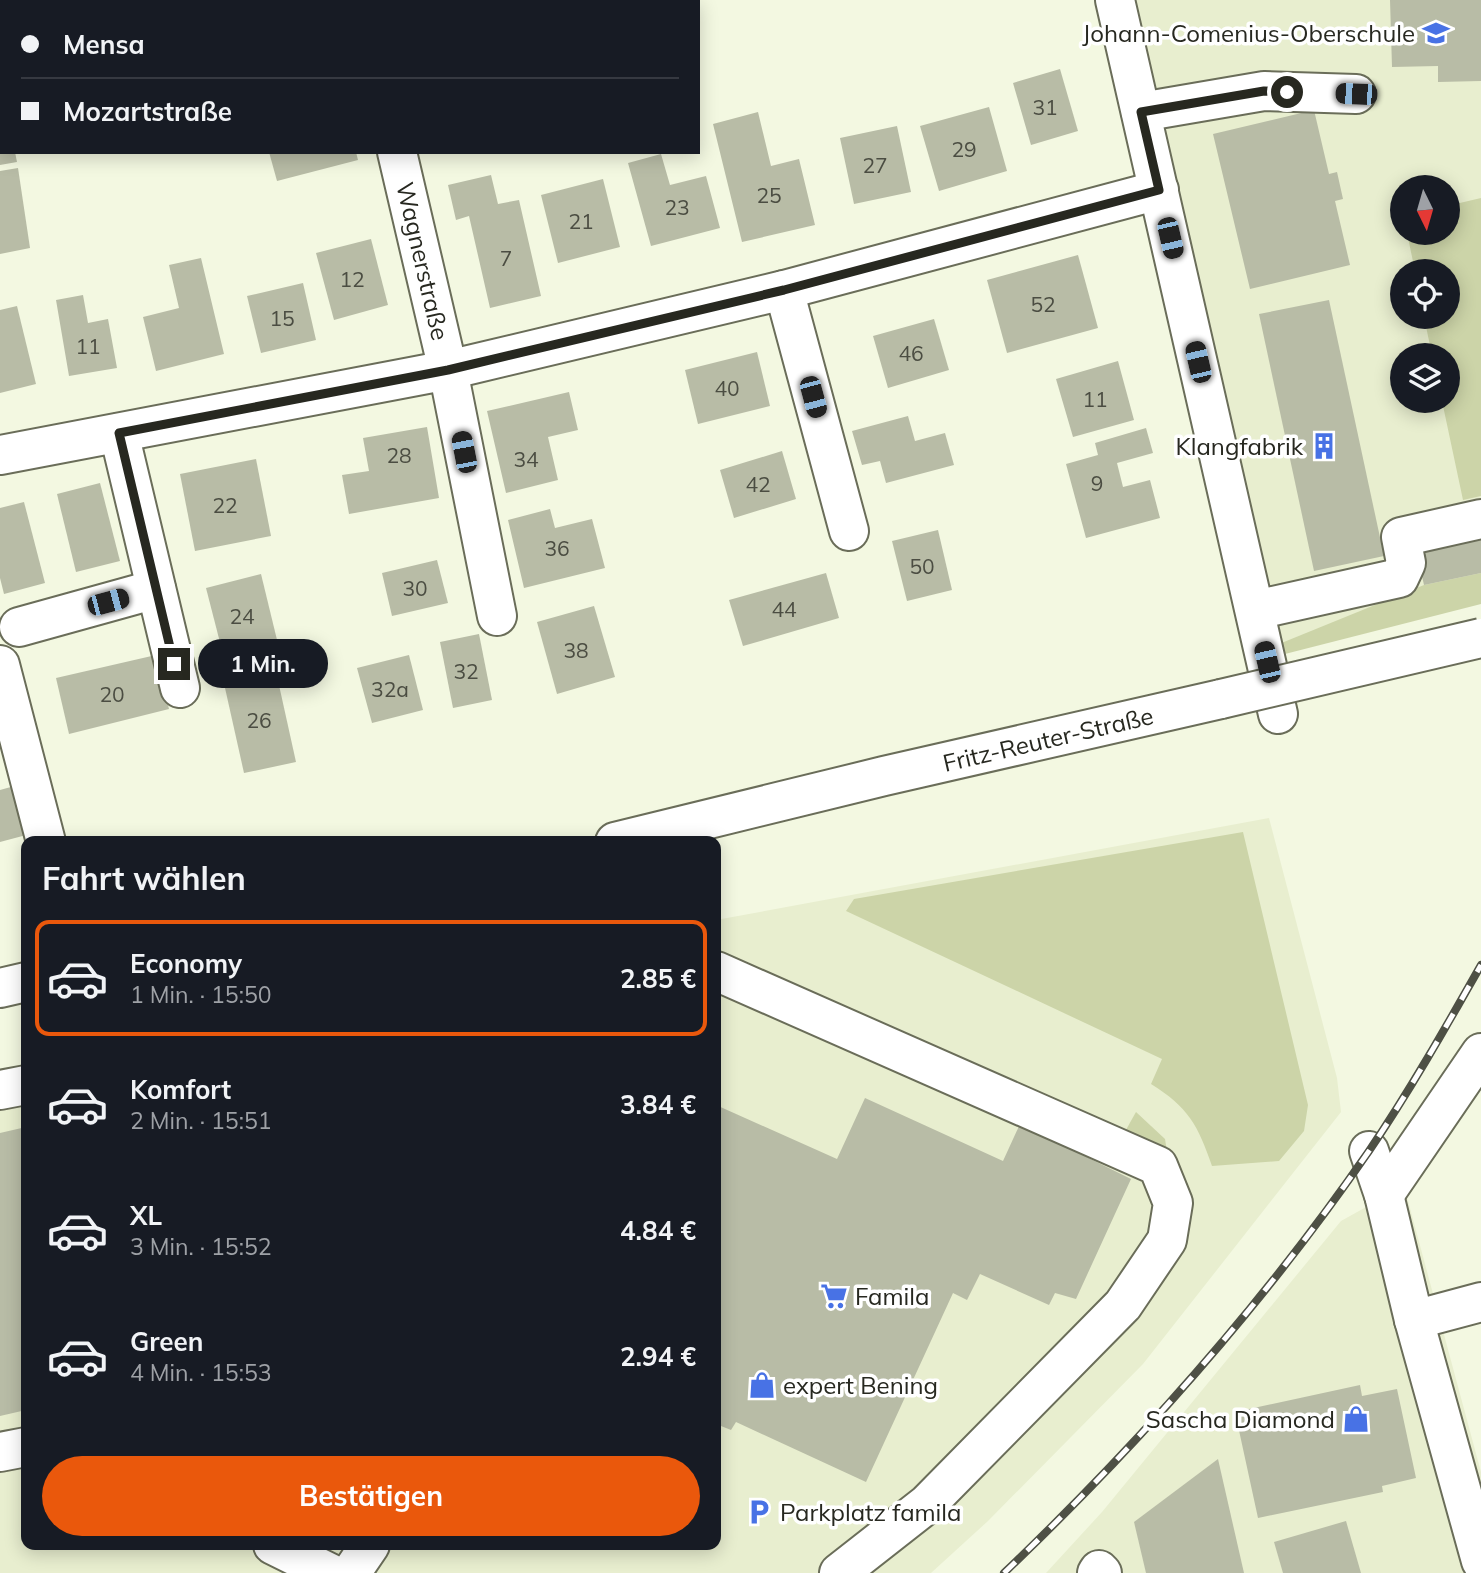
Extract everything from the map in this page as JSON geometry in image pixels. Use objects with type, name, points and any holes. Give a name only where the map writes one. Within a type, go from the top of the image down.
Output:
[{"type":"street","points":[[1115,0],[1278,713]]},
{"type":"street","points":[[1141,112],[1264,91],[1356,94]]},
{"type":"street","name":"Wagnerstraße","points":[[397,154],[448,370],[497,616]]},
{"type":"street","points":[[0,455],[448,370],[784,290],[1159,190]]},
{"type":"street","points":[[784,290],[849,531]]},
{"type":"street","points":[[119,433],[180,688]]},
{"type":"street","points":[[1255,610],[1399,578],[1406,563],[1401,537],[1481,519]]},
{"type":"street","points":[[19,627],[156,589]]},
{"type":"street","name":"Fritz-Reuter-Straße","points":[[640,836],[898,773],[1481,638]]},
{"type":"street","points":[[0,665],[44,836]]},
{"type":"street","points":[[721,973],[1158,1166],[1173,1203],[1167,1240],[1123,1305],[927,1504],[839,1573]]},
{"type":"street","points":[[0,988],[21,983]]},
{"type":"street","points":[[1384,1195],[1481,1053]]},
{"type":"street","points":[[0,1090],[21,1086]]},
{"type":"street","points":[[1369,1151],[1384,1195],[1413,1320],[1481,1561]]},
{"type":"street","points":[[1413,1320],[1481,1302]]},
{"type":"street","points":[[0,1452],[21,1448]]},
{"type":"street","points":[[283,1550],[330,1573]]},
{"type":"street","points":[[351,1573],[367,1550]]},
{"type":"shaded area","points":[[1097,0],[1481,0],[1481,597],[1279,644]]},
{"type":"shaded area","points":[[1481,198],[1481,496],[1463,500],[1445,413],[1460,413],[1460,343],[1429,343],[1427,329],[1460,329],[1460,259],[1412,259],[1410,245],[1460,245],[1460,203]]},
{"type":"shaded area","points":[[1481,573],[1481,604],[1281,655],[1279,644],[1424,585]]},
{"type":"shaded area","points":[[1269,818],[1337,1078],[1341,1112],[1143,1364],[988,1521],[931,1573],[0,1573],[0,1072],[21,1067],[21,1550],[721,1550],[721,919]]},
{"type":"shaded area","points":[[1243,832],[1308,1105],[1304,1131],[1279,1161],[1212,1166],[1202,1139],[1190,1118],[1164,1092],[1151,1084],[1162,1059],[846,911],[854,899]]},
{"type":"shaded area","points":[[1136,1112],[1165,1139],[1168,1158],[1122,1137]]},
{"type":"shaded area","points":[[1404,1186],[1481,1472],[1481,1573],[1046,1573],[1102,1512],[1341,1221]]},
{"type":"building","name":"Johann-Comenius-Oberschule","points":[[1390,0],[1481,0],[1481,81],[1438,82],[1438,66],[1392,67]]},
{"type":"building","points":[[1060,69],[1078,131],[1031,145],[1013,83]]},
{"type":"building","points":[[989,107],[1007,171],[939,191],[920,126]]},
{"type":"building","points":[[1314,110],[1329,174],[1337,172],[1343,199],[1335,201],[1350,265],[1250,289],[1213,134]]},
{"type":"building","points":[[758,112],[771,166],[799,159],[815,225],[742,242],[713,124]]},
{"type":"building","points":[[897,126],[911,192],[854,204],[840,138]]},
{"type":"building","points":[[0,154],[15,154],[17,162],[0,165]]},
{"type":"building","points":[[270,154],[356,154],[358,160],[277,181]]},
{"type":"building","points":[[661,154],[670,185],[706,176],[720,228],[651,246],[628,163]]},
{"type":"building","points":[[18,168],[30,248],[0,254],[0,171]]},
{"type":"building","points":[[491,175],[498,204],[519,200],[541,296],[490,308],[469,216],[456,220],[448,185]]},
{"type":"building","points":[[603,179],[620,247],[558,263],[541,195]]},
{"type":"building","points":[[371,239],[388,305],[334,320],[316,253]]},
{"type":"building","points":[[1078,255],[1098,328],[1007,353],[987,280]]},
{"type":"building","points":[[201,258],[224,354],[156,371],[143,317],[179,308],[169,265]]},
{"type":"building","points":[[303,283],[316,340],[261,353],[247,296]]},
{"type":"building","points":[[83,295],[88,323],[108,319],[117,368],[69,376],[56,300]]},
{"type":"building","name":"Klangfabrik","points":[[1329,300],[1384,556],[1314,571],[1259,314]]},
{"type":"building","points":[[17,306],[36,384],[0,393],[0,310]]},
{"type":"building","points":[[934,319],[949,370],[888,388],[873,336]]},
{"type":"building","points":[[757,352],[770,406],[698,424],[685,370]]},
{"type":"building","points":[[1118,361],[1134,420],[1073,437],[1056,379]]},
{"type":"building","points":[[569,392],[578,430],[548,437],[558,480],[506,493],[487,411]]},
{"type":"building","points":[[908,416],[915,441],[945,433],[954,465],[886,483],[880,461],[862,465],[852,431]]},
{"type":"building","points":[[427,427],[439,498],[349,514],[342,475],[369,471],[363,438]]},
{"type":"building","points":[[1146,428],[1153,453],[1117,463],[1123,487],[1150,480],[1160,518],[1086,538],[1066,464],[1098,455],[1095,443]]},
{"type":"building","points":[[782,451],[796,499],[734,518],[720,470]]},
{"type":"building","points":[[256,459],[271,536],[195,551],[180,474]]},
{"type":"building","points":[[100,483],[120,561],[76,572],[57,494]]},
{"type":"building","points":[[24,502],[45,583],[4,594],[0,578],[0,508]]},
{"type":"building","points":[[550,509],[555,528],[592,519],[605,568],[524,588],[508,520]]},
{"type":"building","points":[[938,530],[952,590],[907,601],[892,541]]},
{"type":"building","points":[[1481,536],[1481,573],[1424,585],[1416,550]]},
{"type":"building","points":[[437,560],[448,603],[392,616],[382,573]]},
{"type":"building","points":[[826,573],[839,618],[743,646],[729,600]]},
{"type":"building","points":[[261,574],[278,644],[224,658],[206,588]]},
{"type":"building","points":[[594,606],[615,677],[557,694],[537,622]]},
{"type":"building","points":[[479,634],[492,700],[453,708],[440,642]]},
{"type":"building","points":[[156,655],[169,709],[69,734],[56,678]]},
{"type":"building","points":[[409,655],[423,710],[372,723],[357,668]]},
{"type":"building","points":[[275,667],[296,762],[244,773],[223,679]]},
{"type":"building","points":[[18,785],[30,834],[0,842],[0,790]]},
{"type":"building","name":"Famila","points":[[865,1098],[1003,1161],[1020,1124],[1131,1179],[1076,1299],[1055,1293],[1049,1305],[980,1274],[967,1300],[953,1293],[866,1482],[736,1422],[731,1430],[721,1426],[721,1107],[837,1159]]},
{"type":"building","points":[[21,1128],[21,1411],[0,1416],[0,1133]]},
{"type":"building","points":[[1360,1385],[1362,1396],[1397,1389],[1416,1478],[1382,1486],[1383,1492],[1258,1518],[1235,1412]]},
{"type":"building","points":[[1218,1459],[1244,1573],[1146,1573],[1134,1522]]},
{"type":"building","points":[[1346,1521],[1361,1573],[1283,1573],[1274,1542]]},
{"type":"railway","points":[[1004,1573],[1054,1525],[1150,1424],[1286,1263],[1329,1208],[1384,1129],[1481,965]]},
{"type":"place","name":"Johann-Comenius-Oberschule","points":[[1436,33]]},
{"type":"place","name":"Klangfabrik","points":[[1324,446]]},
{"type":"place","name":"Famila","points":[[834,1296]]},
{"type":"place","name":"expert Bening","points":[[762,1385]]},
{"type":"place","name":"Sascha Diamond","points":[[1356,1419]]},
{"type":"place","name":"Parkplatz famila","points":[[759,1512]]},
{"type":"route","points":[[174,664],[119,433],[448,370],[784,290],[1159,190],[1141,112],[1264,91],[1287,92]]}]
